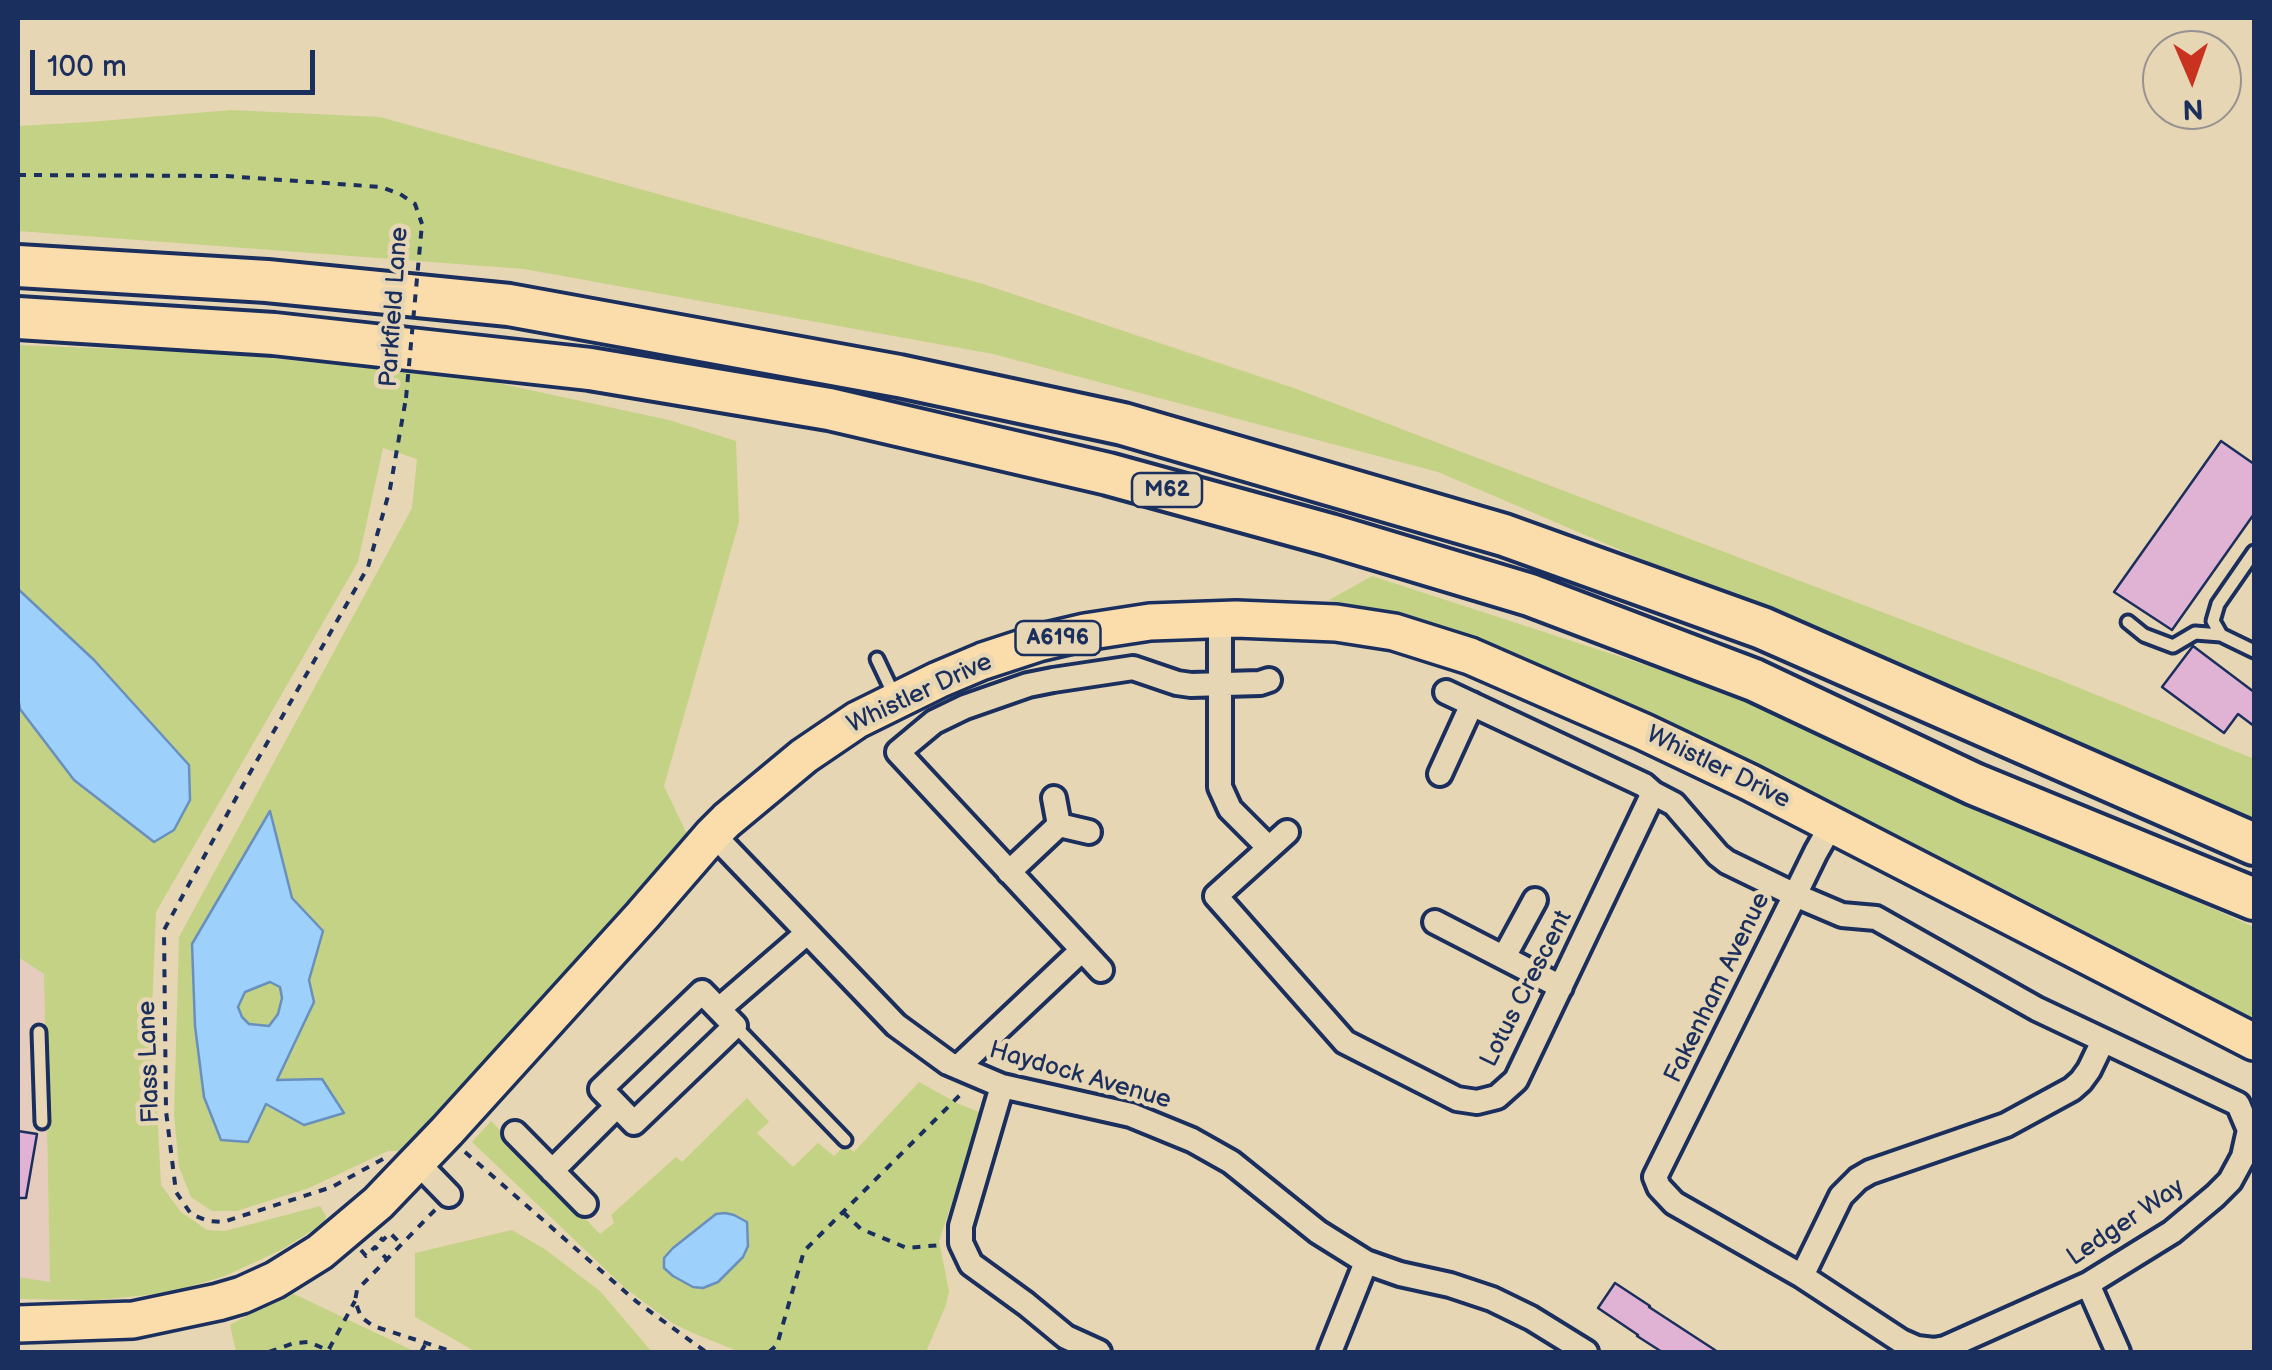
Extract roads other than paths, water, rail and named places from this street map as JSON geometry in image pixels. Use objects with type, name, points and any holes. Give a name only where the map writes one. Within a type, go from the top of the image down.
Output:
[{"type":"highway","name":"M62","points":[[18,266],[267,282],[509,305],[898,376],[1123,424],[1504,535],[1762,628],[2254,844]]},
{"type":"highway","name":"M62","points":[[18,318],[274,334],[590,369],[828,409],[1108,474],[1530,595],[1754,680],[1974,784],[2254,899]]},
{"type":"main road","name":"Whistler Drive","points":[[18,1324],[133,1320],[242,1295],[275,1280],[320,1252],[362,1218],[713,834],[804,756],[858,720],[984,662],[1085,632],[1150,622],[1336,622],[1394,632],[1470,656],[1677,747],[2254,1042]]},
{"type":"street","points":[[1220,619],[1220,787],[1230,808],[1269,848],[1288,832]]},
{"type":"street","points":[[1101,970],[898,752],[934,722],[1028,685],[1133,668],[1191,685],[1269,680]]},
{"type":"street","name":"Ledger Way","points":[[1446,692],[1644,785],[1674,804],[1718,856],[1842,916],[1876,918],[2036,1009],[2238,1104],[2249,1130],[2244,1157],[2230,1181],[2172,1232],[2088,1284],[1944,1348],[1926,1350],[1902,1342],[1802,1276],[1674,1202],[1659,1187],[1656,1177]]},
{"type":"street","points":[[1440,774],[1472,704]]},
{"type":"street","name":"Lotus Crescent","points":[[1269,848],[1216,896],[1346,1042],[1458,1099],[1477,1102],[1497,1098],[1516,1080],[1653,793]]},
{"type":"street","points":[[1054,798],[1059,825]]},
{"type":"street","name":"Fakenham Avenue","points":[[1656,1177],[1832,824]]},
{"type":"street","points":[[1010,872],[1059,825]]},
{"type":"street","points":[[1059,825],[1089,832]]},
{"type":"street","name":"Haydock Avenue","points":[[713,834],[896,1025],[948,1063],[1002,1086],[1130,1114],[1192,1140],[1231,1162],[1318,1232],[1366,1262],[1492,1299],[1586,1352]]},
{"type":"street","points":[[1504,957],[1536,900]]},
{"type":"street","points":[[1435,922],[1561,986]]},
{"type":"street","points":[[727,1017],[702,992],[601,1089],[634,1123],[727,1017],[808,933]]},
{"type":"street","points":[[969,1072],[1082,950]]},
{"type":"street","points":[[1802,1276],[1842,1196],[1858,1179],[2006,1125],[2072,1089],[2090,1070],[2104,1041]]},
{"type":"street","points":[[1002,1086],[960,1226],[960,1243],[970,1264],[1066,1337],[1100,1352]]},
{"type":"street","points":[[552,1170],[617,1106]]},
{"type":"street","points":[[515,1132],[585,1204]]},
{"type":"street","points":[[417,1162],[449,1195]]},
{"type":"street","points":[[1330,1352],[1366,1262]]},
{"type":"street","points":[[2088,1284],[2118,1352]]},
{"type":"lane","points":[[2221,635],[2213,621],[2218,604],[2254,552]]},
{"type":"lane","points":[[2128,622],[2144,635],[2173,646],[2195,634],[2221,635],[2254,651]]},
{"type":"lane","points":[[876,658],[896,701]]},
{"type":"lane","points":[[727,1017],[845,1140]]},
{"type":"lane","points":[[39,1032],[42,1122]]},
{"type":"water","points":[[18,589],[94,660],[189,765],[190,800],[174,830],[154,842],[74,780],[20,709]]},
{"type":"water","points":[[270,811],[292,898],[323,931],[309,980],[314,1002],[277,1080],[322,1079],[344,1113],[304,1125],[266,1104],[248,1142],[221,1140],[204,1097],[195,1026],[192,944]],"holes":[[[270,982],[280,987],[278,1014],[269,1026],[249,1024],[242,1017],[238,1007],[245,992]]]},
{"type":"water","points":[[725,1213],[747,1222],[748,1246],[743,1257],[718,1282],[693,1287],[664,1268],[664,1258],[673,1248],[716,1214]]}]
